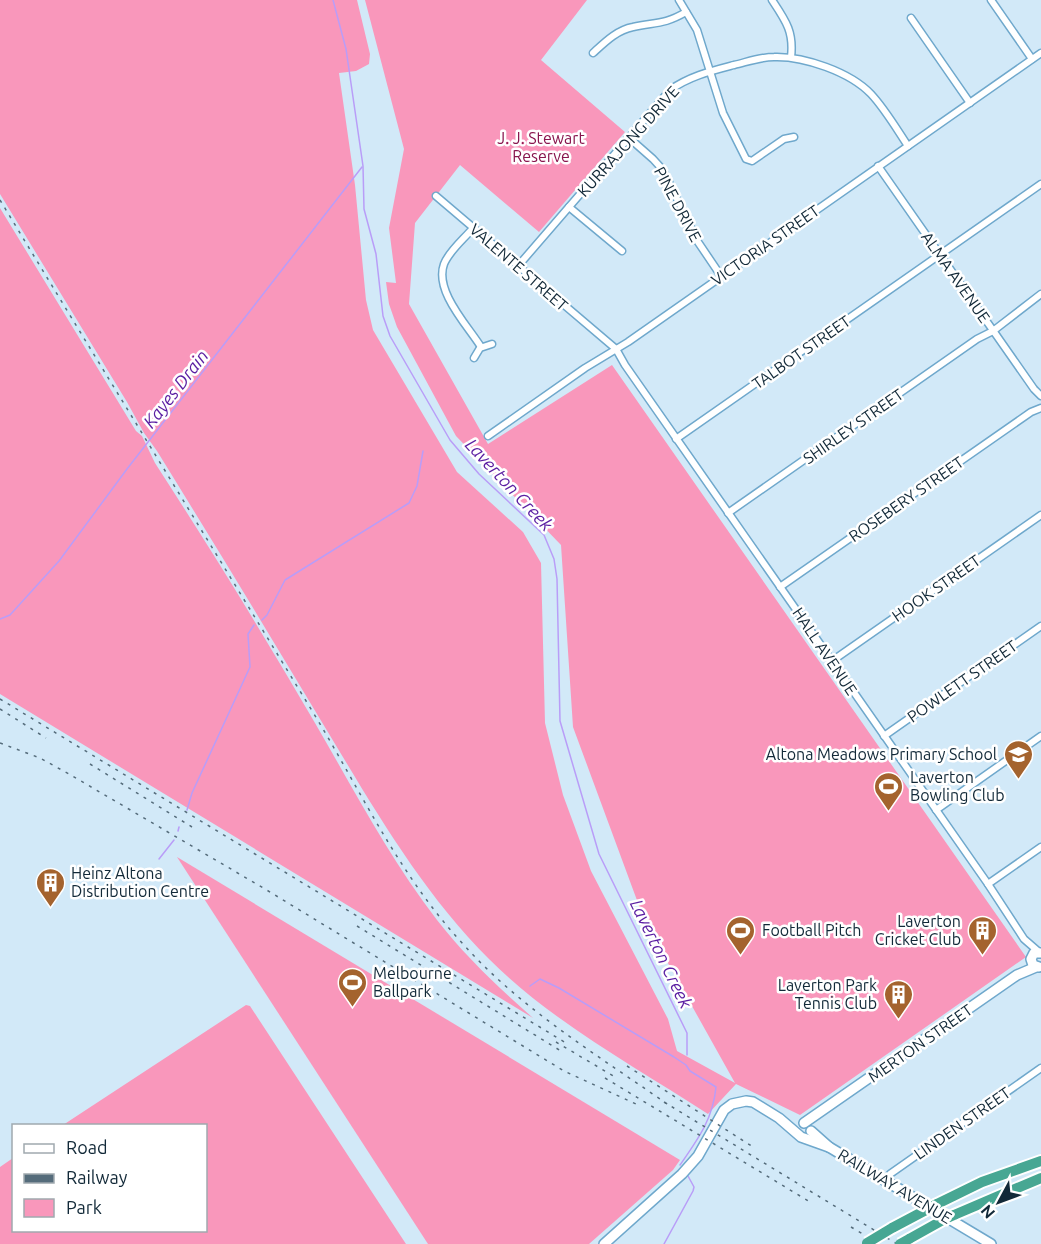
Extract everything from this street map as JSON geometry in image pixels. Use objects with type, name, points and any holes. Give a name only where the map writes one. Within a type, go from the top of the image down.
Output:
[{"type":"highway","points":[[866,1243],[937,1204],[1041,1155]]},
{"type":"highway","points":[[1007,1172],[1041,1161]]},
{"type":"highway","points":[[904,1241],[1008,1190],[1041,1180]]},
{"type":"street","points":[[679,0],[699,36],[723,113],[746,159],[752,161],[784,139],[794,137]]},
{"type":"street","points":[[772,0],[790,30],[791,57]]},
{"type":"street","points":[[991,0],[1032,59]]},
{"type":"street","points":[[593,53],[620,32],[632,27],[663,23],[686,12]]},
{"type":"street","points":[[911,18],[970,103]]},
{"type":"street","name":"VICTORIA STREET","points":[[488,436],[585,368],[614,351],[1041,53]]},
{"type":"street","name":"KURRAJONG DRIVE","points":[[518,266],[670,90],[689,78],[764,57],[791,57],[841,73],[856,81],[882,107],[908,146]]},
{"type":"street","name":"PINE DRIVE","points":[[628,137],[663,170],[698,242],[721,276]]},
{"type":"street","name":"ALMA AVENUE","points":[[878,166],[1034,389],[1040,402]]},
{"type":"street","name":"TALBOT STREET","points":[[676,439],[1041,184]]},
{"type":"street","name":"VALENTE STREET","points":[[436,196],[602,338],[614,351]]},
{"type":"street","points":[[569,207],[622,251]]},
{"type":"street","points":[[473,228],[448,257],[442,276],[448,297],[481,347]]},
{"type":"street","name":"SHIRLEY STREET","points":[[728,513],[1041,294]]},
{"type":"street","points":[[474,358],[481,347],[492,344]]},
{"type":"street","name":"HALL AVENUE","points":[[614,351],[988,884],[1038,960]]},
{"type":"street","name":"ROSEBERY STREET","points":[[780,587],[1031,412],[1040,402]]},
{"type":"street","name":"HOOK STREET","points":[[832,662],[1041,515]]},
{"type":"street","name":"POWLETT STREET","points":[[884,736],[1041,626]]},
{"type":"street","points":[[936,810],[1041,736]]},
{"type":"street","points":[[988,884],[1041,847]]},
{"type":"street","name":"MERTON STREET","points":[[807,1126],[824,1110],[1038,960]]},
{"type":"street","name":"LINDEN STREET","points":[[886,1181],[890,1174],[1041,1068]]},
{"type":"street","points":[[604,1244],[682,1174],[698,1156],[724,1110],[732,1104],[753,1102],[779,1118],[800,1136]]},
{"type":"street","points":[[779,1118],[807,1126]]},
{"type":"street","points":[[800,1136],[797,1127],[807,1126]]},
{"type":"street","name":"RAILWAY AVENUE","points":[[807,1126],[829,1147]]},
{"type":"street","name":"RAILWAY AVENUE","points":[[800,1136],[829,1147],[991,1244]]},
{"type":"green space","name":"J. J. Stewart Reserve","points":[[0,0],[357,0],[370,54],[369,64],[356,71],[339,73],[355,185],[366,300],[373,330],[457,472],[523,532],[541,563],[545,723],[563,795],[591,871],[668,1019],[677,1051],[735,1083],[645,922],[573,727],[561,545],[456,436],[397,327],[389,304],[386,282],[396,283],[389,228],[404,149],[365,0],[587,0],[541,60],[625,132],[539,232],[460,165],[415,223],[409,304],[488,444],[612,365],[1026,957],[800,1115],[736,1084],[708,1114],[566,1023],[513,982],[489,959],[440,904],[397,844],[0,194]]},
{"type":"green space","points":[[0,208],[136,431],[142,436],[155,463],[256,624],[404,873],[437,920],[459,946],[533,1018],[0,694]]},
{"type":"green space","name":"Melbourne Ballpark","points":[[177,857],[680,1160],[673,1170],[589,1244],[428,1244]]},
{"type":"green space","points":[[246,1005],[250,1006],[406,1244],[0,1244],[0,1167],[12,1159],[12,1232],[207,1232],[207,1124],[65,1124]]},
{"type":"waterway","name":"Laverton Creek","points":[[333,0],[346,49],[363,166],[364,209],[376,254],[383,316],[390,336],[450,440],[479,474],[544,535],[554,559],[557,579],[560,721],[599,854],[687,1033],[687,1055]]},
{"type":"waterway","name":"Kayes Drain","points":[[0,619],[10,615],[59,561],[127,469],[362,167]]},
{"type":"waterway","points":[[262,620],[267,615],[285,580],[409,503],[417,486],[423,451]]},
{"type":"waterway","points":[[187,810],[192,793],[250,667],[248,634],[254,625]]},
{"type":"waterway","points":[[178,831],[179,827]]},
{"type":"waterway","points":[[159,859],[174,840]]},
{"type":"waterway","points":[[530,986],[540,979],[559,988],[674,1057],[686,1065],[690,1071],[716,1087],[708,1119],[680,1165]]},
{"type":"waterway","name":"Laverton Creek","points":[[664,1244],[693,1191],[694,1187],[688,1176]]},
{"type":"railway","points":[[0,200],[419,890],[463,944],[510,990],[562,1031],[670,1106]]},
{"type":"railway","points":[[0,699],[566,1043]]},
{"type":"railway","points":[[0,709],[46,738]]},
{"type":"railway","points":[[0,743],[40,758],[69,774],[265,889],[564,1071],[636,1104]]},
{"type":"railway","points":[[90,764],[192,827]]},
{"type":"railway","points":[[357,926],[561,1051]]},
{"type":"railway","points":[[556,1042],[615,1077]]},
{"type":"railway","points":[[627,1066],[753,1147]]},
{"type":"railway","points":[[605,1078],[810,1202]]},
{"type":"railway","points":[[664,1102],[897,1244]]},
{"type":"railway","points":[[851,1227],[880,1244]]},
{"type":"place","name":"Altona Meadows Primary School","points":[[1018,780]]},
{"type":"place","name":"Laverton Bowling Club","points":[[889,812]]},
{"type":"place","name":"Heinz Altona Distribution Centre","points":[[50,908]]},
{"type":"place","name":"Football Pitch","points":[[741,956]]},
{"type":"place","name":"Laverton Cricket Club","points":[[982,956]]},
{"type":"place","name":"Melbourne Ballpark","points":[[352,1008]]},
{"type":"place","name":"Laverton Park Tennis Club","points":[[898,1020]]}]
